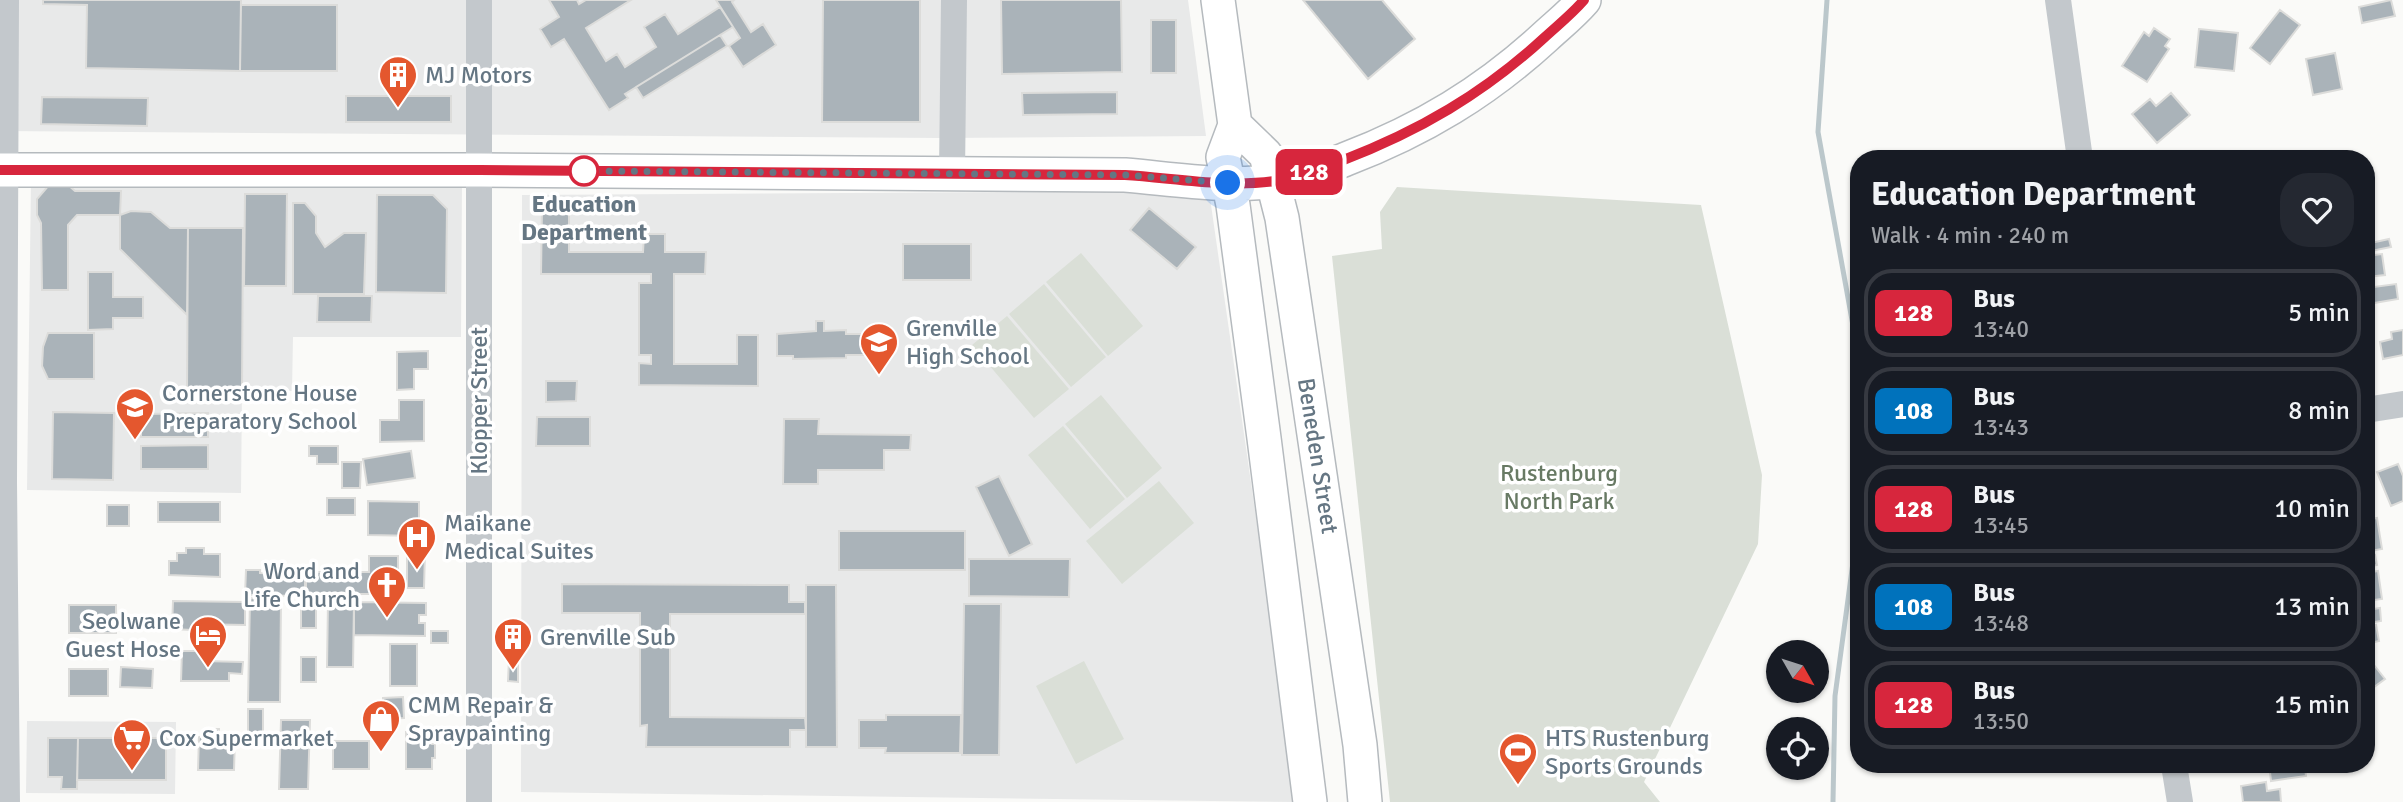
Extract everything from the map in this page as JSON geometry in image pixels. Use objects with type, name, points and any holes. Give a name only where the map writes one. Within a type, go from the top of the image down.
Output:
[{"type":"main road","name":"Beneden Street","points":[[1218,0],[1235,125],[1223,157],[1233,205],[1310,802]]},
{"type":"main road","points":[[2,170],[480,170],[1125,175],[1228,183],[1274,181],[1294,177],[1417,129],[1466,100],[1523,57],[1584,0]]},
{"type":"main road","name":"Beneden Street","points":[[1235,125],[1266,156],[1284,232],[1335,566],[1366,802]]},
{"type":"street","points":[[6,0],[2,170],[7,802]]},
{"type":"street","name":"Klopper Street","points":[[478,802],[479,0]]},
{"type":"street","points":[[952,174],[954,0]]},
{"type":"street","points":[[2058,0],[2079,150]]},
{"type":"street","points":[[2375,409],[2403,404]]},
{"type":"street","points":[[2175,773],[2180,802]]},
{"type":"shaded area","points":[[0,0],[1188,0],[1206,136],[939,138],[0,131]]},
{"type":"shaded area","points":[[31,181],[462,183],[461,337],[293,337],[292,391],[242,391],[241,493],[27,490]]},
{"type":"shaded area","name":"Grenville High School","points":[[1209,191],[1297,802],[521,792],[522,195]]},
{"type":"shaded area","points":[[27,721],[176,722],[175,794],[26,793]]},
{"type":"green space","name":"Rustenburg North Park","points":[[1397,187],[1701,205],[1762,475],[1758,544],[1644,782],[1660,802],[1390,802],[1332,256],[1382,249],[1380,212]]},
{"type":"green space","points":[[1081,253],[1143,326],[1108,356],[1046,282]]},
{"type":"green space","points":[[1044,284],[1106,357],[1071,387],[1009,314]]},
{"type":"green space","points":[[1007,316],[1069,389],[1034,418],[972,345]]},
{"type":"green space","points":[[1101,395],[1162,468],[1127,498],[1065,424]]},
{"type":"green space","points":[[1063,426],[1125,499],[1090,529],[1028,455]]},
{"type":"green space","points":[[1159,481],[1194,523],[1122,584],[1086,541]]},
{"type":"green space","points":[[1084,661],[1124,739],[1076,764],[1036,686]]},
{"type":"building","points":[[43,0],[241,0],[240,71],[86,68],[87,5],[43,4]]},
{"type":"building","points":[[549,0],[577,0],[579,4],[586,0],[631,0],[586,28],[606,61],[617,54],[625,67],[656,47],[644,27],[665,14],[678,34],[720,7],[733,27],[625,94],[628,98],[609,110],[564,39],[551,47],[540,29],[559,17]]},
{"type":"building","points":[[716,0],[734,0],[732,2],[751,32],[763,24],[776,45],[743,67],[729,46],[740,38]]},
{"type":"building","points":[[823,0],[920,0],[920,122],[822,122]]},
{"type":"building","points":[[1001,0],[1121,0],[1122,72],[1002,74]]},
{"type":"building","points":[[1303,0],[1382,0],[1415,39],[1368,79]]},
{"type":"building","points":[[2391,0],[2395,16],[2362,23],[2359,7]]},
{"type":"building","points":[[241,5],[337,5],[337,71],[240,71]]},
{"type":"building","points":[[2280,10],[2300,25],[2270,64],[2250,48]]},
{"type":"building","points":[[1151,20],[1176,20],[1176,73],[1151,73]]},
{"type":"building","points":[[2154,28],[2170,39],[2165,46],[2169,49],[2147,82],[2122,66],[2144,32],[2149,36]]},
{"type":"building","points":[[2199,29],[2238,33],[2234,71],[2195,67]]},
{"type":"building","points":[[720,35],[727,46],[643,98],[636,87]]},
{"type":"building","points":[[2335,53],[2342,89],[2313,95],[2306,59]]},
{"type":"building","points":[[1117,92],[1117,114],[1023,115],[1022,93]]},
{"type":"building","points":[[2171,93],[2190,115],[2157,143],[2132,114],[2150,99],[2156,106]]},
{"type":"building","name":"MJ Motors","points":[[346,96],[451,96],[451,122],[346,122]]},
{"type":"building","points":[[42,97],[148,98],[147,126],[41,124]]},
{"type":"building","points":[[49,185],[68,185],[75,191],[121,191],[120,215],[77,215],[68,225],[68,290],[42,290],[41,223],[37,215],[37,199]]},
{"type":"building","points":[[245,194],[287,194],[286,286],[244,286]]},
{"type":"building","points":[[377,195],[433,195],[447,209],[446,293],[376,292]]},
{"type":"building","points":[[293,203],[305,203],[316,216],[316,233],[325,247],[344,233],[366,233],[364,294],[293,294]]},
{"type":"building","points":[[542,207],[569,207],[569,252],[643,252],[644,234],[665,234],[665,252],[706,252],[705,274],[674,274],[674,364],[737,364],[737,335],[758,335],[758,386],[639,385],[639,363],[651,364],[651,355],[639,355],[639,283],[651,283],[651,274],[541,274]]},
{"type":"building","points":[[1149,208],[1196,247],[1177,269],[1130,230]]},
{"type":"building","points":[[131,211],[151,212],[170,228],[188,228],[187,315],[120,249],[120,215]]},
{"type":"building","points":[[188,228],[243,228],[242,390],[187,390]]},
{"type":"building","points":[[2389,239],[2391,247],[2375,250],[2375,242]]},
{"type":"building","points":[[903,244],[971,244],[971,280],[903,280]]},
{"type":"building","points":[[2382,254],[2385,275],[2375,276],[2375,255]]},
{"type":"building","points":[[88,272],[113,272],[113,297],[143,297],[143,318],[113,318],[113,329],[88,330]]},
{"type":"building","points":[[2396,284],[2398,299],[2375,303],[2375,287]]},
{"type":"building","points":[[318,296],[372,296],[371,322],[317,322]]},
{"type":"building","points":[[816,321],[824,321],[824,331],[846,330],[846,334],[864,334],[864,355],[793,359],[793,356],[777,356],[777,334],[816,331]]},
{"type":"building","points":[[2403,330],[2403,355],[2383,359],[2380,342],[2392,339],[2391,332]]},
{"type":"building","points":[[48,333],[94,333],[94,379],[48,379],[42,366],[43,347]]},
{"type":"building","points":[[428,351],[428,369],[414,369],[414,389],[397,390],[397,352]]},
{"type":"building","points":[[546,381],[577,381],[576,401],[546,402]]},
{"type":"building","points":[[399,400],[424,400],[424,441],[380,442],[380,420],[399,420]]},
{"type":"building","points":[[53,412],[114,413],[113,480],[52,479]]},
{"type":"building","points":[[208,413],[208,437],[141,437],[141,414]]},
{"type":"building","points":[[537,417],[590,417],[590,446],[536,446]]},
{"type":"building","points":[[784,419],[819,419],[818,434],[911,435],[910,450],[884,450],[884,470],[818,470],[818,484],[783,484]]},
{"type":"building","points":[[208,445],[208,469],[141,469],[141,446]]},
{"type":"building","points":[[309,446],[338,446],[338,464],[317,464],[317,456],[309,456]]},
{"type":"building","points":[[411,451],[415,478],[367,485],[363,459]]},
{"type":"building","points":[[342,462],[361,462],[360,488],[342,488]]},
{"type":"building","points":[[2398,464],[2403,476],[2403,501],[2391,506],[2377,472]]},
{"type":"building","points":[[999,476],[1032,544],[1009,556],[976,487]]},
{"type":"building","points":[[327,498],[355,498],[355,515],[327,515]]},
{"type":"building","points":[[368,501],[419,502],[419,536],[368,535]]},
{"type":"building","points":[[158,502],[220,502],[220,522],[158,522]]},
{"type":"building","points":[[107,505],[129,505],[129,526],[107,526]]},
{"type":"building","points":[[2375,518],[2382,549],[2375,550]]},
{"type":"building","points":[[839,531],[965,531],[965,570],[839,570]]},
{"type":"building","points":[[186,548],[204,548],[204,554],[220,554],[220,577],[169,575],[169,561],[177,561],[177,553],[186,553]]},
{"type":"building","points":[[407,552],[425,552],[424,588],[407,588]]},
{"type":"building","points":[[369,556],[398,556],[398,594],[306,594],[306,572],[369,572]]},
{"type":"building","points":[[969,559],[1070,559],[1069,597],[969,596]]},
{"type":"building","points":[[246,570],[294,574],[294,570],[305,570],[305,596],[245,595]]},
{"type":"building","points":[[2378,571],[2382,599],[2375,600],[2375,572]]},
{"type":"building","points":[[562,584],[789,585],[789,602],[805,602],[805,614],[670,614],[670,717],[805,718],[806,730],[790,730],[790,747],[646,747],[647,725],[640,726],[640,613],[562,613]]},
{"type":"building","points":[[806,585],[836,585],[837,747],[806,747]]},
{"type":"building","points":[[250,598],[281,599],[280,702],[248,702]]},
{"type":"building","points":[[173,601],[245,602],[245,625],[193,624],[192,630],[172,629]]},
{"type":"building","points":[[328,602],[354,602],[353,667],[327,667]]},
{"type":"building","name":"Word and Life Church","points":[[354,602],[426,603],[426,615],[419,615],[419,623],[425,623],[425,636],[354,635]]},
{"type":"building","points":[[301,603],[316,603],[316,628],[301,628]]},
{"type":"building","points":[[964,604],[1001,604],[999,755],[962,755]]},
{"type":"building","points":[[69,605],[116,605],[116,633],[69,633]]},
{"type":"building","points":[[2380,608],[2381,621],[2375,622],[2375,609]]},
{"type":"building","points":[[2375,625],[2379,641],[2375,642]]},
{"type":"building","points":[[431,631],[448,631],[448,643],[431,643]]},
{"type":"building","points":[[390,644],[417,644],[417,686],[390,686]]},
{"type":"building","points":[[182,651],[204,651],[204,661],[243,662],[242,674],[229,673],[229,681],[181,681]]},
{"type":"building","points":[[301,657],[316,657],[316,682],[301,682]]},
{"type":"building","name":"Grenville Sub","points":[[509,659],[518,660],[518,682],[508,681]]},
{"type":"building","points":[[2375,666],[2385,679],[2375,686]]},
{"type":"building","points":[[121,667],[153,669],[152,688],[120,687]]},
{"type":"building","points":[[69,669],[108,669],[108,696],[69,696]]},
{"type":"building","points":[[403,697],[404,718],[383,719],[383,698]]},
{"type":"building","points":[[248,709],[263,709],[263,734],[248,734]]},
{"type":"building","points":[[886,715],[961,715],[960,753],[885,753],[886,748],[859,748],[859,720],[886,720]]},
{"type":"building","points":[[281,720],[310,720],[308,789],[279,789]]},
{"type":"building","points":[[208,729],[219,729],[219,737],[235,738],[234,770],[198,770],[199,737],[207,737]]},
{"type":"building","points":[[406,732],[432,732],[435,758],[432,758],[432,769],[406,769]]},
{"type":"building","points":[[48,738],[78,738],[77,789],[61,789],[62,777],[48,777]]},
{"type":"building","points":[[78,738],[166,738],[166,780],[77,780]]},
{"type":"building","points":[[333,741],[369,741],[369,769],[333,769]]},
{"type":"building","points":[[2270,773],[2306,773],[2306,776],[2271,781]]},
{"type":"building","points":[[2266,782],[2267,791],[2280,789],[2281,802],[2243,802],[2241,786]]},
{"type":"waterway","points":[[1827,0],[1818,132],[1850,309]]},
{"type":"waterway","points":[[1833,802],[1835,696],[1850,585]]},
{"type":"bus line","name":"128","points":[[0,170],[480,170],[1125,175],[1228,183],[1274,181],[1317,170],[1417,129],[1466,100],[1523,57],[1584,0]]},
{"type":"place","name":"MJ Motors","points":[[398,109]]},
{"type":"place","name":"Education Department","points":[[584,171]]},
{"type":"place","name":"Grenville High School","points":[[879,376]]},
{"type":"place","name":"Cornerstone House Preparatory School","points":[[135,441]]},
{"type":"place","name":"Maikane Medical Suites","points":[[417,571]]},
{"type":"place","name":"Word and Life Church","points":[[387,619]]},
{"type":"place","name":"Seolwane Guest Hose","points":[[208,669]]},
{"type":"place","name":"Grenville Sub","points":[[513,671]]},
{"type":"place","name":"CMM Repair & Spraypainting","points":[[381,753]]},
{"type":"place","name":"Cox Supermarket","points":[[132,772]]},
{"type":"place","name":"HTS Rustenburg Sports Grounds","points":[[1518,786]]},
{"type":"route","points":[[584,171],[1125,175],[1228,183]]}]
